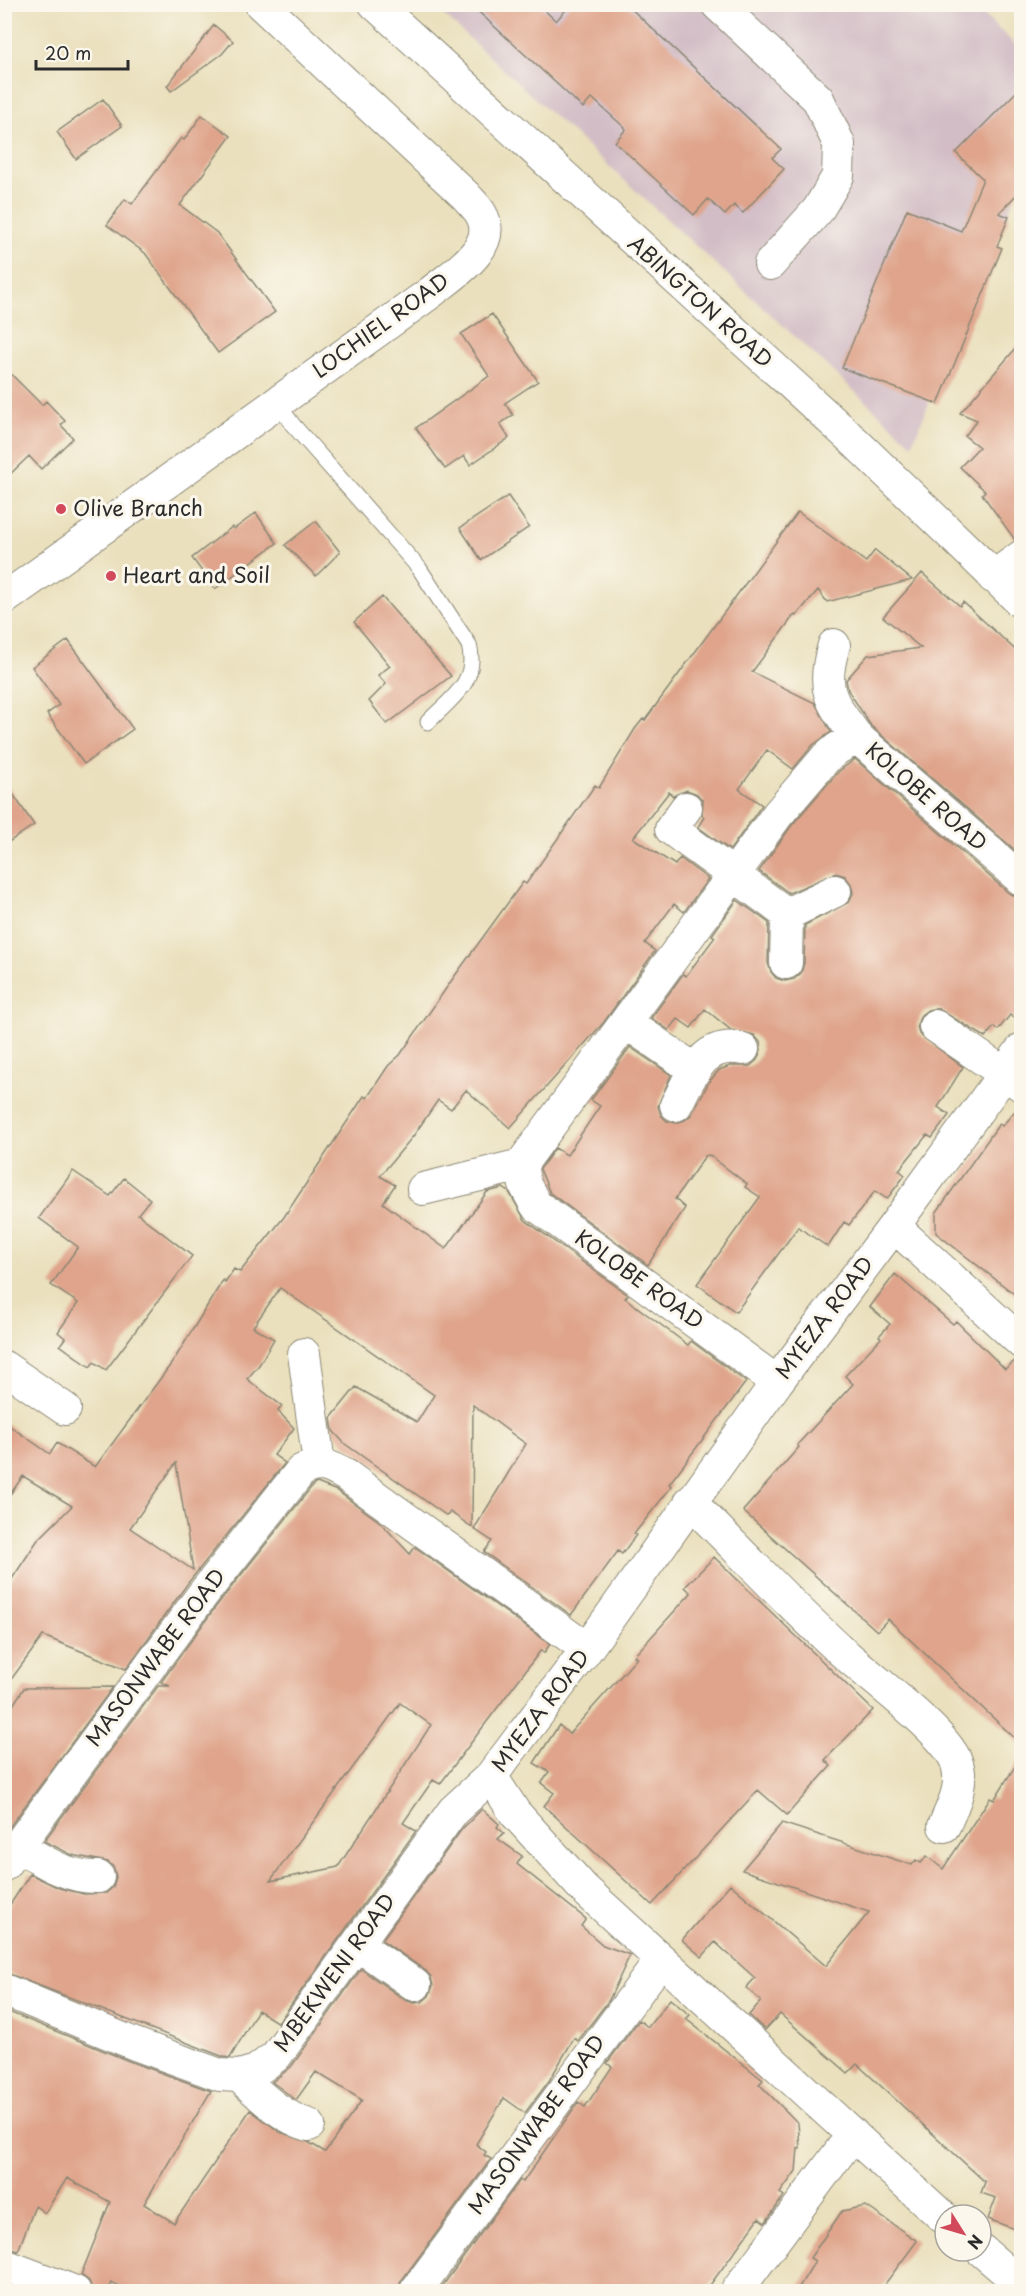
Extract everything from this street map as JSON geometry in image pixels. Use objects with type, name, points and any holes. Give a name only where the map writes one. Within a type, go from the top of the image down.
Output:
[{"type":"street","name":"LOCHIEL ROAD","points":[[4,599],[430,293],[456,271],[483,242],[485,228],[481,214],[466,195],[261,4]]},
{"type":"street","name":"ABINGTON ROAD","points":[[375,4],[854,441],[1022,603]]},
{"type":"street","points":[[717,4],[818,99],[838,144],[838,176],[818,210],[771,264]]},
{"type":"street","points":[[993,577],[1022,556]]},
{"type":"street","name":"KOLOBE ROAD","points":[[834,645],[827,668],[827,688],[831,702],[858,738],[1022,880]]},
{"type":"street","name":"KOLOBE ROAD","points":[[777,1382],[536,1205],[525,1185],[521,1165],[778,814],[825,759],[838,748],[858,738]]},
{"type":"street","points":[[672,827],[787,914]]},
{"type":"street","points":[[787,914],[835,891]]},
{"type":"street","points":[[786,963],[787,914]]},
{"type":"street","points":[[627,1023],[695,1070]]},
{"type":"street","name":"MYEZA ROAD","points":[[933,2208],[583,1888],[545,1849],[515,1813],[490,1776],[587,1649],[777,1382],[894,1226],[1016,1070],[935,1026]]},
{"type":"street","points":[[676,1105],[695,1070],[711,1051],[731,1046],[743,1049]]},
{"type":"street","points":[[423,1190],[521,1165]]},
{"type":"street","points":[[894,1226],[1022,1343]]},
{"type":"street","points":[[304,1354],[319,1464],[347,1476],[587,1649]]},
{"type":"street","points":[[4,1367],[65,1409]]},
{"type":"street","name":"MASONWABE ROAD","points":[[8,1860],[203,1594],[301,1471],[311,1465],[319,1464]]},
{"type":"street","points":[[690,1502],[837,1647],[910,1710],[956,1760],[959,1780],[956,1800],[944,1826]]},
{"type":"street","name":"MBEKWENI ROAD","points":[[239,2076],[256,2071],[276,2056],[453,1811],[490,1776]]},
{"type":"street","points":[[8,1860],[77,1876],[98,1877]]},
{"type":"street","points":[[357,1944],[415,1985]]},
{"type":"street","name":"MASONWABE ROAD","points":[[415,2292],[661,1960]]},
{"type":"street","points":[[4,1990],[135,2044],[220,2075],[239,2076],[273,2106],[298,2122],[309,2125]]},
{"type":"street","points":[[736,2292],[853,2134]]},
{"type":"street","points":[[993,2260],[1022,2284]]},
{"type":"street","points":[[4,2265],[75,2292]]},
{"type":"lane","points":[[277,403],[293,425],[419,568],[469,645],[473,659],[465,684],[428,722]]},
{"type":"shaded area","points":[[433,5],[973,5],[1021,50],[1021,182],[912,444]]},
{"type":"building","points":[[470,4],[538,4],[556,21],[571,4],[626,4],[781,149],[772,158],[784,169],[743,213],[734,205],[725,215],[708,199],[694,215],[615,142],[626,129],[592,98],[583,108]]},
{"type":"building","points":[[214,25],[233,41],[222,54],[171,91],[167,86]]},
{"type":"building","points":[[1022,86],[1022,189],[999,213],[1009,217],[997,246],[1002,248],[938,404],[842,368],[907,209],[961,231],[983,179],[956,153]]},
{"type":"building","points":[[103,99],[122,126],[76,159],[57,132]]},
{"type":"building","points":[[202,115],[231,136],[180,205],[217,233],[275,312],[218,353],[145,253],[107,225],[125,199],[132,204],[181,138],[184,140]]},
{"type":"building","points":[[492,314],[538,381],[505,403],[513,415],[500,424],[509,438],[470,465],[464,456],[445,469],[416,428],[489,376],[461,334]]},
{"type":"building","points":[[1022,341],[1022,538],[1015,540],[982,494],[985,491],[960,467],[979,447],[965,436],[977,420],[960,413]]},
{"type":"building","points":[[4,367],[42,405],[46,401],[65,421],[61,425],[73,438],[41,469],[29,456],[4,480]]},
{"type":"building","points":[[508,496],[529,527],[481,560],[460,528]]},
{"type":"building","points":[[798,512],[866,562],[875,550],[912,580],[827,602],[818,590],[796,616],[794,615],[752,672],[815,703],[831,732],[813,745],[793,769],[767,750],[739,789],[762,805],[730,850],[698,827],[704,817],[702,815],[703,801],[697,794],[687,790],[673,796],[669,792],[633,838],[675,865],[680,858],[708,879],[684,912],[674,904],[645,943],[655,951],[604,1022],[510,1128],[466,1090],[451,1109],[438,1100],[414,1135],[380,1176],[395,1185],[383,1203],[446,1249],[487,1192],[503,1188],[509,1192],[525,1220],[628,1295],[625,1298],[688,1345],[691,1341],[746,1382],[669,1484],[672,1486],[634,1534],[636,1535],[622,1554],[618,1551],[571,1615],[484,1552],[492,1541],[474,1529],[526,1444],[473,1405],[472,1527],[450,1512],[447,1516],[345,1444],[333,1431],[331,1418],[356,1387],[417,1422],[434,1395],[280,1288],[253,1327],[274,1339],[259,1365],[247,1379],[282,1406],[278,1411],[294,1428],[274,1455],[285,1463],[188,1583],[126,1669],[43,1636],[4,1689],[4,1591],[37,1541],[72,1506],[23,1476],[4,1503],[4,1422],[50,1454],[57,1443],[95,1467],[174,1360],[223,1280],[225,1282],[234,1269],[240,1272],[284,1217],[364,1096],[367,1098],[388,1066],[400,1055],[523,882],[526,884],[595,785],[599,788],[635,729],[643,719],[645,720]],"holes":[[[176,1463],[193,1570],[130,1528]]]},
{"type":"building","points":[[256,513],[277,543],[215,589],[192,558],[232,527],[234,529]]},
{"type":"building","points":[[316,521],[340,552],[316,576],[285,545]]},
{"type":"building","points":[[922,573],[960,606],[963,602],[1022,656],[1022,856],[871,726],[848,690],[846,680],[868,655],[921,648],[883,617]]},
{"type":"building","points":[[382,597],[451,676],[387,724],[369,701],[386,684],[378,675],[390,666],[354,622]]},
{"type":"building","points":[[68,640],[133,729],[84,764],[47,714],[59,705],[32,667]]},
{"type":"building","points":[[855,759],[1010,894],[1022,898],[1022,1023],[1010,1015],[998,1030],[994,1027],[985,1037],[937,1008],[921,1015],[917,1025],[919,1034],[963,1067],[938,1107],[949,1115],[932,1138],[927,1135],[899,1170],[905,1175],[887,1199],[875,1191],[849,1225],[844,1222],[828,1247],[798,1227],[736,1312],[697,1284],[760,1197],[745,1187],[747,1184],[709,1155],[705,1156],[675,1199],[685,1208],[648,1265],[550,1193],[540,1169],[555,1148],[567,1155],[600,1106],[591,1100],[630,1047],[671,1075],[658,1106],[661,1115],[667,1121],[676,1123],[692,1114],[709,1082],[719,1070],[730,1066],[750,1066],[757,1060],[761,1050],[760,1042],[754,1035],[731,1030],[705,1009],[691,1028],[678,1019],[669,1030],[651,1018],[683,974],[686,976],[715,937],[712,935],[737,900],[769,923],[768,963],[776,978],[785,981],[794,979],[801,973],[804,963],[805,925],[849,902],[853,893],[851,884],[845,876],[836,873],[789,893],[759,871],[792,825],[838,772]]},
{"type":"building","points":[[4,781],[34,825],[4,845]]},
{"type":"building","points":[[1022,1103],[1022,1300],[936,1233],[936,1213],[999,1124],[1002,1126]]},
{"type":"building","points":[[73,1171],[110,1196],[124,1178],[150,1199],[138,1214],[192,1256],[106,1370],[94,1362],[90,1367],[60,1345],[65,1338],[58,1332],[78,1303],[51,1285],[78,1247],[39,1218]]},
{"type":"building","points":[[895,1274],[953,1324],[956,1321],[1005,1369],[1016,1360],[1022,1360],[1022,1745],[888,1619],[877,1631],[743,1511],[799,1447],[797,1445],[853,1384],[845,1376],[881,1338],[879,1336],[890,1324],[870,1307]]},
{"type":"building","points":[[317,1483],[337,1491],[380,1522],[410,1554],[415,1547],[550,1644],[544,1653],[541,1650],[440,1784],[433,1780],[403,1823],[416,1831],[278,2023],[258,2010],[230,2058],[4,1972],[4,1914],[30,1874],[59,1888],[84,1894],[106,1893],[113,1887],[116,1877],[114,1868],[108,1862],[72,1855],[44,1841],[158,1686],[170,1686],[161,1682],[217,1605],[313,1485]],"holes":[[[400,1703],[431,1725],[338,1867],[270,1881]]]},
{"type":"building","points":[[714,1557],[873,1710],[825,1760],[831,1766],[787,1815],[758,1790],[652,1905],[544,1806],[554,1793],[541,1783],[549,1772],[534,1763],[559,1725],[569,1734],[637,1658],[634,1656],[691,1593],[685,1587]]},
{"type":"building","points":[[113,1687],[8,1829],[4,1827],[4,1719],[24,1688]]},
{"type":"building","points":[[1022,1755],[1022,2232],[993,2221],[993,2206],[996,2198],[981,2193],[985,2182],[857,2064],[848,2073],[780,2014],[765,2030],[749,2015],[761,2001],[746,1988],[755,1978],[715,1942],[702,1957],[682,1940],[730,1884],[826,1966],[869,1912],[742,1870],[782,1823],[912,1865],[916,1860],[921,1863],[927,1856],[943,1869],[990,1798],[994,1800]]},
{"type":"building","points":[[482,1809],[499,1824],[497,1827],[504,1833],[498,1839],[522,1856],[517,1864],[586,1919],[581,1926],[603,1945],[630,1955],[609,2000],[578,2041],[574,2038],[549,2081],[525,2113],[504,2098],[476,2144],[486,2152],[484,2155],[491,2159],[401,2281],[397,2292],[134,2292],[111,2282],[110,2292],[93,2292],[89,2281],[81,2275],[110,2202],[67,2178],[45,2213],[35,2206],[18,2251],[4,2247],[4,2010],[129,2061],[211,2091],[144,2204],[174,2223],[250,2110],[280,2132],[308,2142],[325,2152],[362,2100],[316,2072],[296,2100],[272,2082],[291,2067],[361,1969],[405,2000],[414,2003],[422,2002],[429,1996],[433,1986],[431,1977],[426,1971],[382,1940],[462,1829]]},
{"type":"building","points":[[670,1999],[690,2015],[686,2019],[763,2080],[759,2084],[798,2123],[800,2148],[798,2148],[796,2171],[780,2193],[784,2196],[765,2223],[759,2218],[705,2292],[438,2292],[520,2180],[523,2182],[578,2102],[585,2107],[612,2067],[607,2063],[639,2020],[648,2027]]},
{"type":"building","points":[[866,2206],[917,2241],[879,2292],[796,2292],[815,2261],[810,2258],[842,2211]]},
{"type":"place","name":"Olive Branch","points":[[61,509]]},
{"type":"place","name":"Heart and Soil","points":[[111,576]]}]
